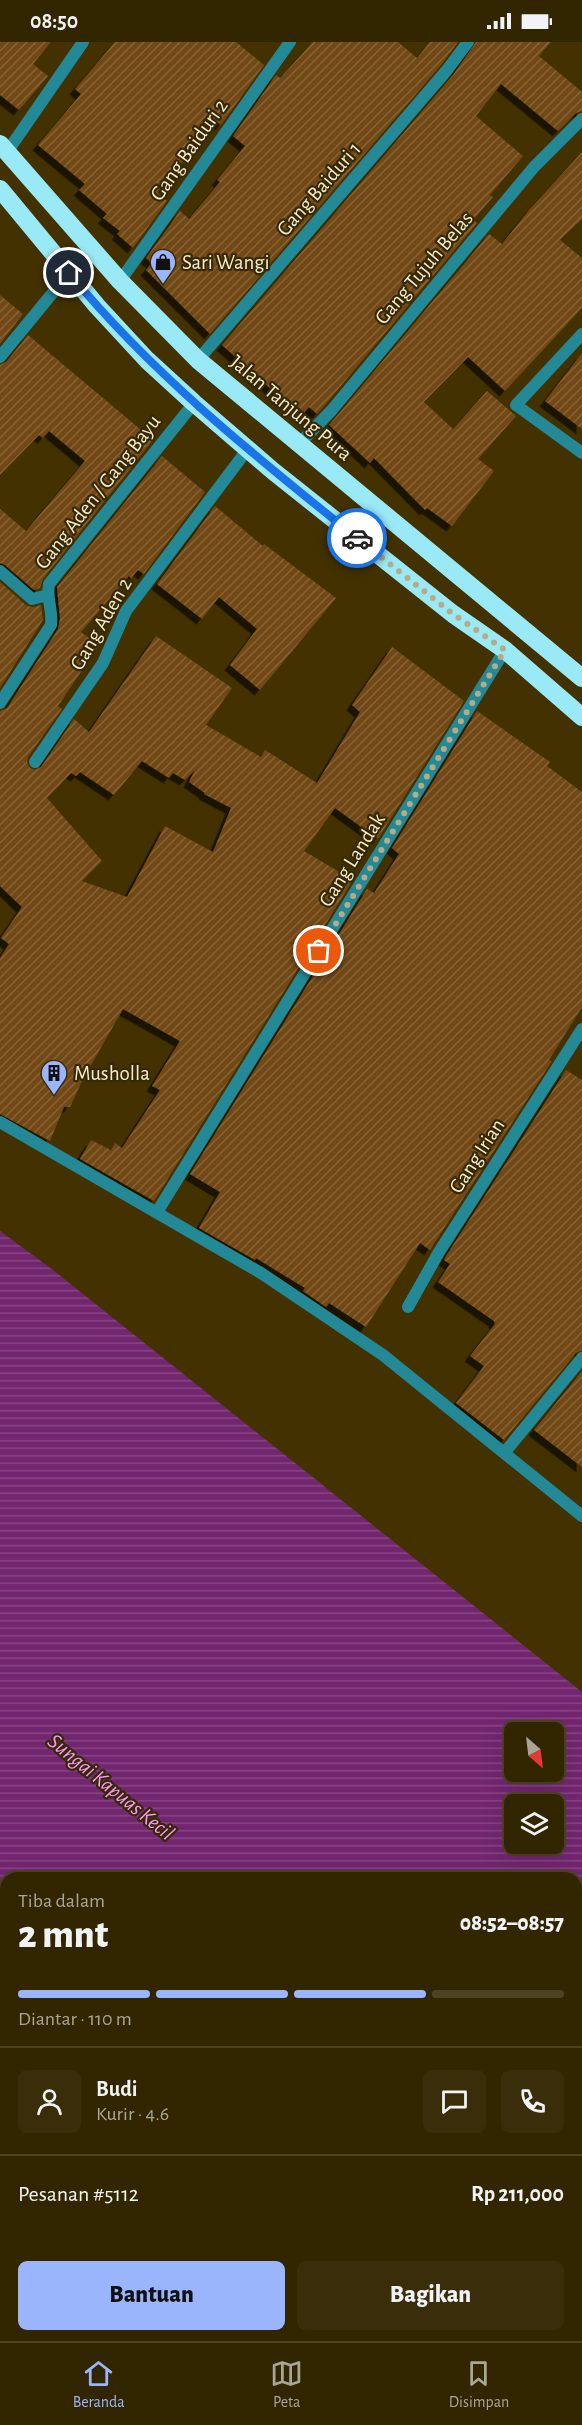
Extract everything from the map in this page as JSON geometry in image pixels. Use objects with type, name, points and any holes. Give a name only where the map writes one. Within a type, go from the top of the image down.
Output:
[{"type":"highway","name":"Jalan Tanjung Pura","points":[[4,148],[120,281],[198,360],[581,675]]},
{"type":"highway","points":[[0,189],[97,306],[147,360],[194,403],[247,450],[437,601],[505,650],[582,717]]},
{"type":"highway","points":[[437,601],[458,576]]},
{"type":"street","points":[[4,148],[83,42]]},
{"type":"street","name":"Gang Baiduri 2","points":[[120,281],[290,42]]},
{"type":"street","name":"Gang Baiduri 1","points":[[198,360],[447,70],[468,42]]},
{"type":"street","name":"Gang Tujuh Belas","points":[[299,444],[331,411],[534,166],[582,119]]},
{"type":"street","points":[[0,357],[69,273]]},
{"type":"street","points":[[582,334],[516,405],[582,453]]},
{"type":"street","name":"Gang Aden / Gang Bayu","points":[[0,703],[51,625],[49,584],[194,403]]},
{"type":"street","name":"Gang Aden 2","points":[[35,762],[103,663],[126,611],[247,450]]},
{"type":"street","points":[[0,571],[32,599],[48,595]]},
{"type":"street","name":"Gang Landak","points":[[158,1212],[505,650]]},
{"type":"street","name":"Gang Irian","points":[[408,1307],[439,1252],[582,1029]]},
{"type":"street","points":[[0,1122],[261,1273],[383,1354],[582,1516]]},
{"type":"street","points":[[505,1452],[582,1358]]},
{"type":"water","name":"Sungai Kapuas Kecil","points":[[0,1231],[53,1270],[582,1692],[582,1872],[0,1872]]},
{"type":"building","points":[[0,42],[51,42],[33,64],[48,76],[19,110],[0,95]]},
{"type":"building","points":[[115,42],[236,42],[264,65],[221,125],[214,120],[157,192],[167,201],[133,248],[117,234],[120,231],[103,218],[107,214],[79,190],[85,184],[38,145],[81,94],[75,89]]},
{"type":"building","points":[[313,42],[398,42],[417,58],[430,42],[458,42],[441,65],[210,334],[146,270],[152,263],[146,258],[180,211],[189,219],[220,182],[217,180],[245,146],[233,136],[276,75],[280,78]]},
{"type":"building","points":[[476,42],[551,42],[539,56],[582,92],[582,111],[576,113],[558,131],[501,84],[476,116],[523,156],[490,195],[493,197],[473,220],[477,223],[325,405],[317,414],[309,407],[301,416],[222,345],[453,75]]},
{"type":"building","points":[[582,152],[582,219],[560,240],[582,258],[582,308],[505,391],[468,357],[424,402],[453,429],[487,391],[516,416],[478,459],[494,471],[452,526],[427,508],[425,510],[374,458],[370,463],[329,425],[489,234],[502,244],[529,210]]},
{"type":"building","points":[[0,295],[23,314],[0,344]]},
{"type":"building","points":[[28,335],[153,440],[43,579],[40,588],[34,590],[0,563],[0,509],[26,531],[85,461],[49,431],[43,438],[39,435],[0,475],[0,365],[6,362]]},
{"type":"building","points":[[582,353],[582,429],[545,401]]},
{"type":"building","points":[[162,456],[205,492],[144,574],[138,570],[131,578],[129,576],[81,632],[99,645],[58,706],[62,709],[28,757],[27,762],[30,768],[35,770],[41,767],[74,719],[89,732],[156,636],[232,688],[206,725],[261,757],[265,750],[317,783],[360,712],[352,705],[392,647],[464,701],[378,839],[335,808],[304,851],[353,880],[154,1201],[80,1159],[91,1140],[111,1150],[115,1143],[122,1148],[160,1090],[152,1086],[180,1041],[123,1009],[82,1081],[70,1107],[64,1107],[50,1141],[0,1114],[0,958],[9,944],[1,938],[22,907],[0,886],[0,711],[7,708],[58,629],[60,619],[57,587]],"holes":[[[142,761],[169,778],[173,773],[185,780],[195,770],[189,782],[204,794],[231,808],[213,852],[165,826],[127,897],[82,881],[102,861],[47,798],[71,773],[76,776],[80,772],[114,795]]]},
{"type":"building","points":[[215,506],[263,546],[264,544],[336,598],[260,690],[230,665],[257,629],[219,597],[202,619],[157,584]]},
{"type":"building","points":[[0,582],[27,606],[41,605],[43,620],[0,688]]},
{"type":"building","points":[[477,711],[550,762],[547,766],[582,792],[582,1007],[549,1060],[552,1061],[430,1250],[420,1243],[366,1327],[329,1303],[326,1307],[303,1291],[305,1288],[256,1258],[255,1260],[199,1228],[220,1192],[190,1174],[367,889],[374,893],[399,854],[392,848]]},
{"type":"building","points":[[566,1070],[582,1080],[582,1350],[576,1353],[504,1440],[456,1403],[484,1366],[470,1356],[495,1324],[494,1321],[438,1282],[450,1264],[444,1260],[446,1256]]},
{"type":"building","points":[[582,1371],[582,1467],[534,1430]]},
{"type":"way so far","points":[[319,951],[505,650],[453,614],[357,538]]},
{"type":"place","name":"Sari Wangi","points":[[163,285]]},
{"type":"place","name":"Musholla","points":[[54,1096]]},
{"type":"route","points":[[69,273],[147,360],[247,450],[357,538]]}]
